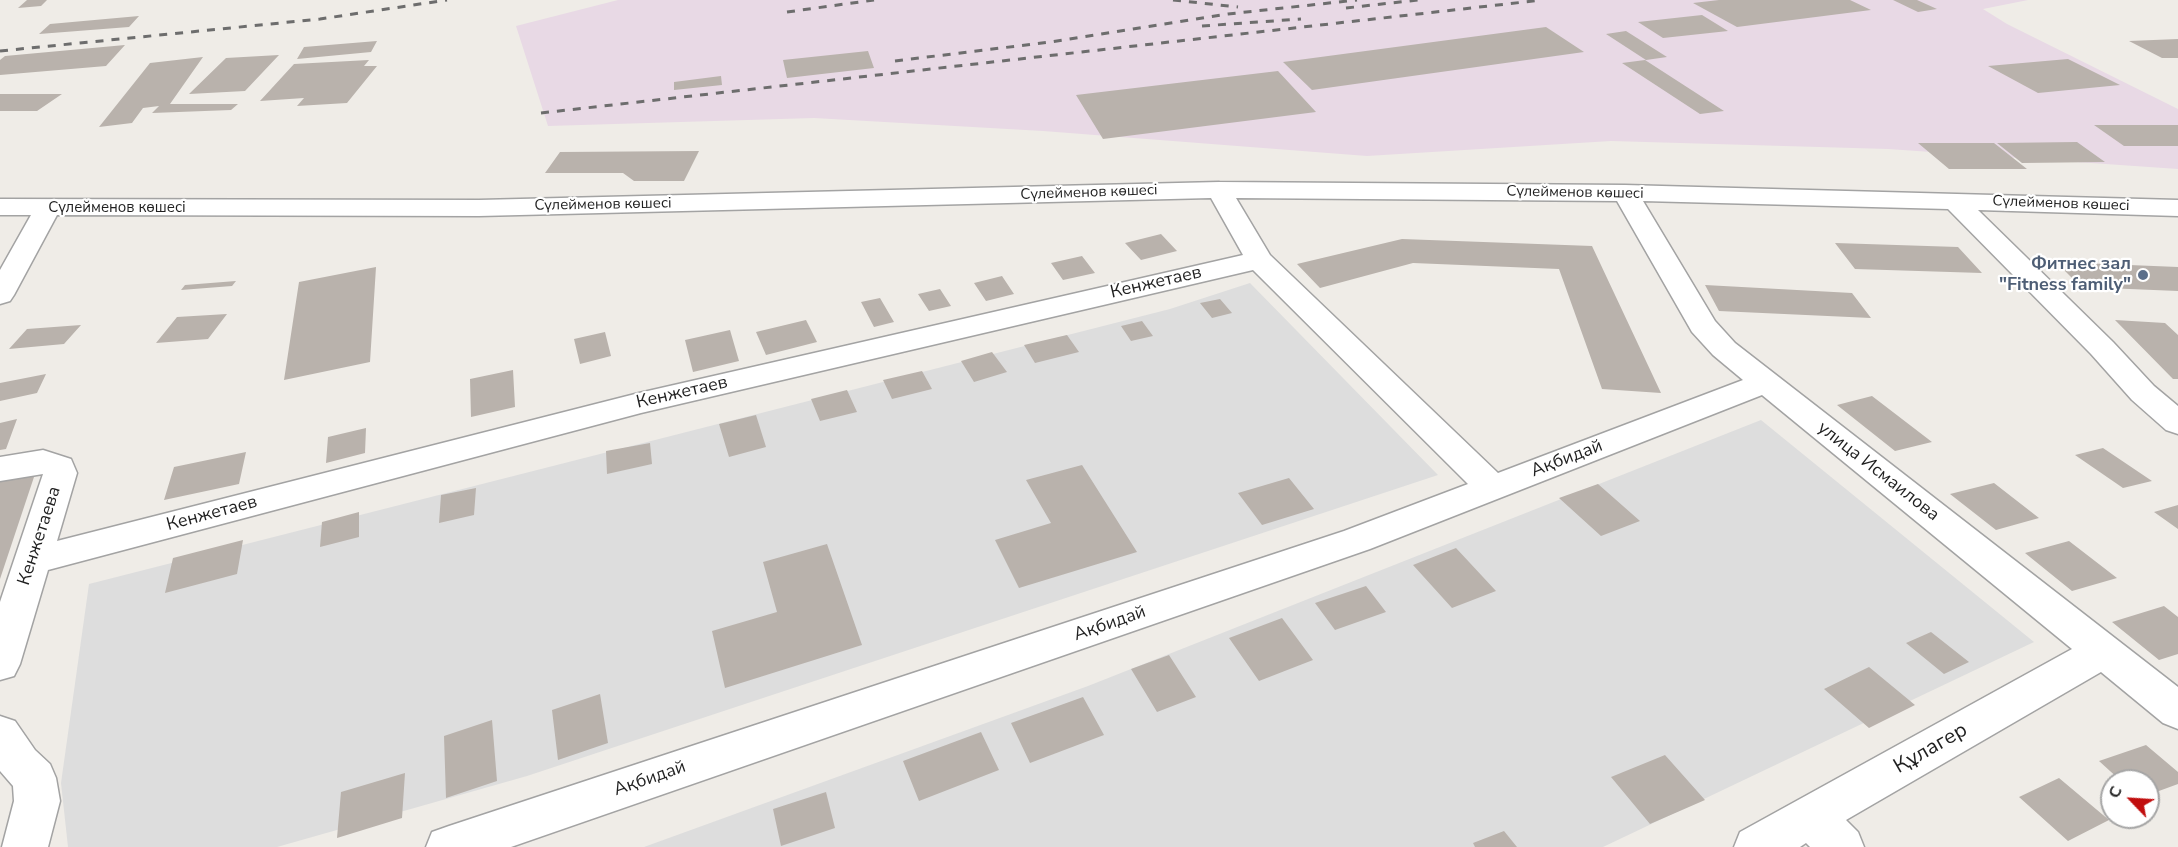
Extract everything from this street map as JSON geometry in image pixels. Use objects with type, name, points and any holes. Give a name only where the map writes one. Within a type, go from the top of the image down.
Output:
[{"type":"street","name":"Сүлейменов көшесі","points":[[0,207],[479,208],[1219,190],[1625,193],[2178,208]]},
{"type":"street","points":[[1219,190],[1259,260],[1493,488]]},
{"type":"street","name":"улица Исмаилова","points":[[1625,193],[1703,326],[1724,349],[2178,711]]},
{"type":"street","points":[[1954,201],[2102,348],[2143,393],[2178,423]]},
{"type":"street","points":[[0,295],[48,208]]},
{"type":"street","name":"Кенжетаев","points":[[31,561],[639,403],[1259,260]]},
{"type":"street","name":"Ақбидай","points":[[449,847],[1357,540],[1765,383]]},
{"type":"street","name":"Кенжетаева","points":[[0,469],[43,461],[59,467],[60,473],[0,664]]},
{"type":"street","name":"Құлагер","points":[[1758,847],[1826,832],[2104,651]]},
{"type":"street","points":[[0,734],[19,763],[34,778],[37,801],[25,847]]},
{"type":"shaded area","points":[[618,0],[2028,0],[1983,9],[2007,24],[2178,109],[2178,169],[1888,149],[1611,141],[1367,156],[1043,131],[814,118],[548,126],[516,26]]},
{"type":"shaded area","points":[[1250,283],[1438,475],[527,776],[277,847],[68,847],[61,783],[89,584],[1170,309]]},
{"type":"shaded area","points":[[1761,420],[2034,642],[1603,847],[644,847],[1088,686]]},
{"type":"building","points":[[27,0],[47,0],[41,6],[18,8]]},
{"type":"building","points":[[1719,0],[1850,0],[1871,10],[1737,27],[1693,3]]},
{"type":"building","points":[[1893,0],[1917,0],[1937,9],[1918,12]]},
{"type":"building","points":[[1702,15],[1728,31],[1663,38],[1638,22]]},
{"type":"building","points":[[139,16],[129,27],[39,34],[50,24]]},
{"type":"building","points":[[1546,27],[1584,52],[1312,90],[1283,62]]},
{"type":"building","points":[[1626,31],[1667,57],[1646,60],[1606,34]]},
{"type":"building","points":[[2178,39],[2178,58],[2162,58],[2129,41]]},
{"type":"building","points":[[377,41],[371,52],[297,59],[304,47]]},
{"type":"building","points":[[125,45],[106,66],[0,75],[0,60],[5,56]]},
{"type":"building","points":[[868,51],[874,68],[787,78],[783,60]]},
{"type":"building","points":[[279,55],[245,91],[189,94],[226,58]]},
{"type":"building","points":[[203,57],[170,104],[238,104],[231,110],[152,113],[159,106],[143,108],[132,123],[99,127],[150,63]]},
{"type":"building","points":[[2068,59],[2120,85],[2038,93],[1988,66]]},
{"type":"building","points":[[369,60],[364,66],[377,66],[347,103],[297,106],[304,98],[260,101],[294,64]]},
{"type":"building","points":[[1645,60],[1724,111],[1700,114],[1622,63]]},
{"type":"building","points":[[1278,71],[1316,112],[1103,139],[1076,95]]},
{"type":"building","points":[[721,76],[722,85],[674,90],[674,82]]},
{"type":"building","points":[[0,94],[62,94],[37,111],[0,111]]},
{"type":"building","points":[[2094,125],[2178,125],[2178,146],[2124,146]]},
{"type":"building","points":[[2077,142],[2105,162],[2022,163],[1997,143]]},
{"type":"building","points":[[1918,143],[1994,143],[2027,169],[1949,169]]},
{"type":"building","points":[[699,151],[684,181],[634,181],[623,173],[545,173],[560,152]]},
{"type":"building","points":[[1161,234],[1177,251],[1141,260],[1125,243]]},
{"type":"building","points":[[1402,239],[1592,246],[1661,393],[1602,389],[1559,269],[1413,263],[1320,288],[1297,264]]},
{"type":"building","points":[[1835,243],[1958,247],[1982,273],[1855,269]]},
{"type":"building","points":[[1082,256],[1095,273],[1063,280],[1051,263]]},
{"type":"building","points":[[2056,262],[2178,267],[2178,291],[2081,287]]},
{"type":"building","points":[[376,267],[370,362],[284,380],[299,282]]},
{"type":"building","points":[[1002,276],[1014,294],[986,301],[974,283]]},
{"type":"building","points":[[236,281],[232,286],[181,290],[185,285]]},
{"type":"building","points":[[1705,285],[1852,293],[1871,318],[1719,311]]},
{"type":"building","points":[[940,289],[951,306],[929,311],[918,294]]},
{"type":"building","points":[[880,298],[894,322],[874,327],[861,302]]},
{"type":"building","points":[[1220,299],[1232,313],[1212,318],[1200,303]]},
{"type":"building","points":[[227,314],[208,339],[156,343],[177,317]]},
{"type":"building","points":[[806,320],[817,342],[766,355],[756,332]]},
{"type":"building","points":[[2115,320],[2165,323],[2178,335],[2178,379],[2173,379]]},
{"type":"building","points":[[1142,321],[1153,336],[1131,341],[1121,326]]},
{"type":"building","points":[[81,325],[64,344],[9,349],[27,329]]},
{"type":"building","points":[[730,330],[739,361],[693,372],[685,340]]},
{"type":"building","points":[[605,332],[611,356],[580,364],[574,339]]},
{"type":"building","points":[[1067,335],[1079,352],[1035,363],[1024,345]]},
{"type":"building","points":[[992,352],[1007,372],[974,382],[961,361]]},
{"type":"building","points":[[513,370],[515,407],[471,417],[470,379]]},
{"type":"building","points":[[922,371],[932,389],[892,399],[883,380]]},
{"type":"building","points":[[46,374],[37,393],[0,401],[0,383]]},
{"type":"building","points":[[847,390],[857,412],[820,421],[811,399]]},
{"type":"building","points":[[1872,396],[1932,442],[1895,451],[1837,405]]},
{"type":"building","points":[[756,415],[766,447],[729,457],[719,424]]},
{"type":"building","points":[[17,419],[6,449],[0,450],[0,423]]},
{"type":"building","points":[[366,428],[365,453],[326,463],[328,437]]},
{"type":"building","points":[[650,443],[652,464],[607,474],[606,451]]},
{"type":"building","points":[[2103,448],[2152,481],[2123,488],[2075,455]]},
{"type":"building","points":[[246,452],[239,484],[164,500],[174,467]]},
{"type":"building","points":[[38,465],[0,579],[0,474]]},
{"type":"building","points":[[1082,465],[1137,552],[1019,588],[995,540],[1051,523],[1026,480]]},
{"type":"building","points":[[1289,478],[1314,509],[1262,525],[1238,493]]},
{"type":"building","points":[[1994,483],[2039,518],[1996,530],[1950,494]]},
{"type":"building","points":[[1598,484],[1640,521],[1601,536],[1559,498]]},
{"type":"building","points":[[476,488],[474,515],[439,523],[441,495]]},
{"type":"building","points":[[2178,505],[2178,529],[2154,512]]},
{"type":"building","points":[[359,512],[359,537],[320,547],[322,522]]},
{"type":"building","points":[[243,540],[237,574],[165,593],[173,558]]},
{"type":"building","points":[[2069,541],[2117,578],[2072,591],[2025,553]]},
{"type":"building","points":[[827,544],[862,645],[725,688],[712,631],[777,612],[763,562]]},
{"type":"building","points":[[1456,548],[1496,591],[1452,608],[1413,565]]},
{"type":"building","points":[[1366,586],[1386,612],[1335,630],[1315,603]]},
{"type":"building","points":[[2164,606],[2178,617],[2178,654],[2159,660],[2112,622]]},
{"type":"building","points":[[1282,618],[1313,660],[1259,681],[1229,638]]},
{"type":"building","points":[[1931,632],[1969,662],[1944,674],[1906,643]]},
{"type":"building","points":[[1169,655],[1196,697],[1157,712],[1131,669]]},
{"type":"building","points":[[1869,667],[1915,705],[1869,728],[1824,689]]},
{"type":"building","points":[[600,694],[608,743],[558,760],[552,710]]},
{"type":"building","points":[[1083,697],[1104,735],[1030,763],[1011,723]]},
{"type":"building","points":[[492,720],[497,781],[446,798],[444,736]]},
{"type":"building","points":[[981,732],[999,770],[919,801],[903,761]]},
{"type":"building","points":[[2146,745],[2178,772],[2178,784],[2160,791],[2160,769],[2108,769],[2099,761]]},
{"type":"building","points":[[1665,755],[1705,800],[1650,824],[1611,777]]},
{"type":"building","points":[[405,773],[402,818],[337,838],[341,792]]},
{"type":"building","points":[[2059,778],[2100,812],[2100,825],[2068,841],[2019,797]]},
{"type":"building","points":[[826,792],[835,828],[781,846],[773,809]]},
{"type":"building","points":[[1504,831],[1517,847],[1475,847],[1473,843]]},
{"type":"railway","points":[[0,51],[320,19],[447,0]]},
{"type":"railway","points":[[787,12],[874,0]]},
{"type":"railway","points":[[1173,0],[1238,7]]},
{"type":"railway","points":[[895,61],[1050,42],[1228,14],[1357,0]]},
{"type":"railway","points":[[1346,8],[1418,0]]},
{"type":"railway","points":[[541,113],[1542,0]]},
{"type":"railway","points":[[1202,26],[1301,19]]},
{"type":"place","name":"Фитнес зал \"Fitness family\"","points":[[2143,275]]}]
